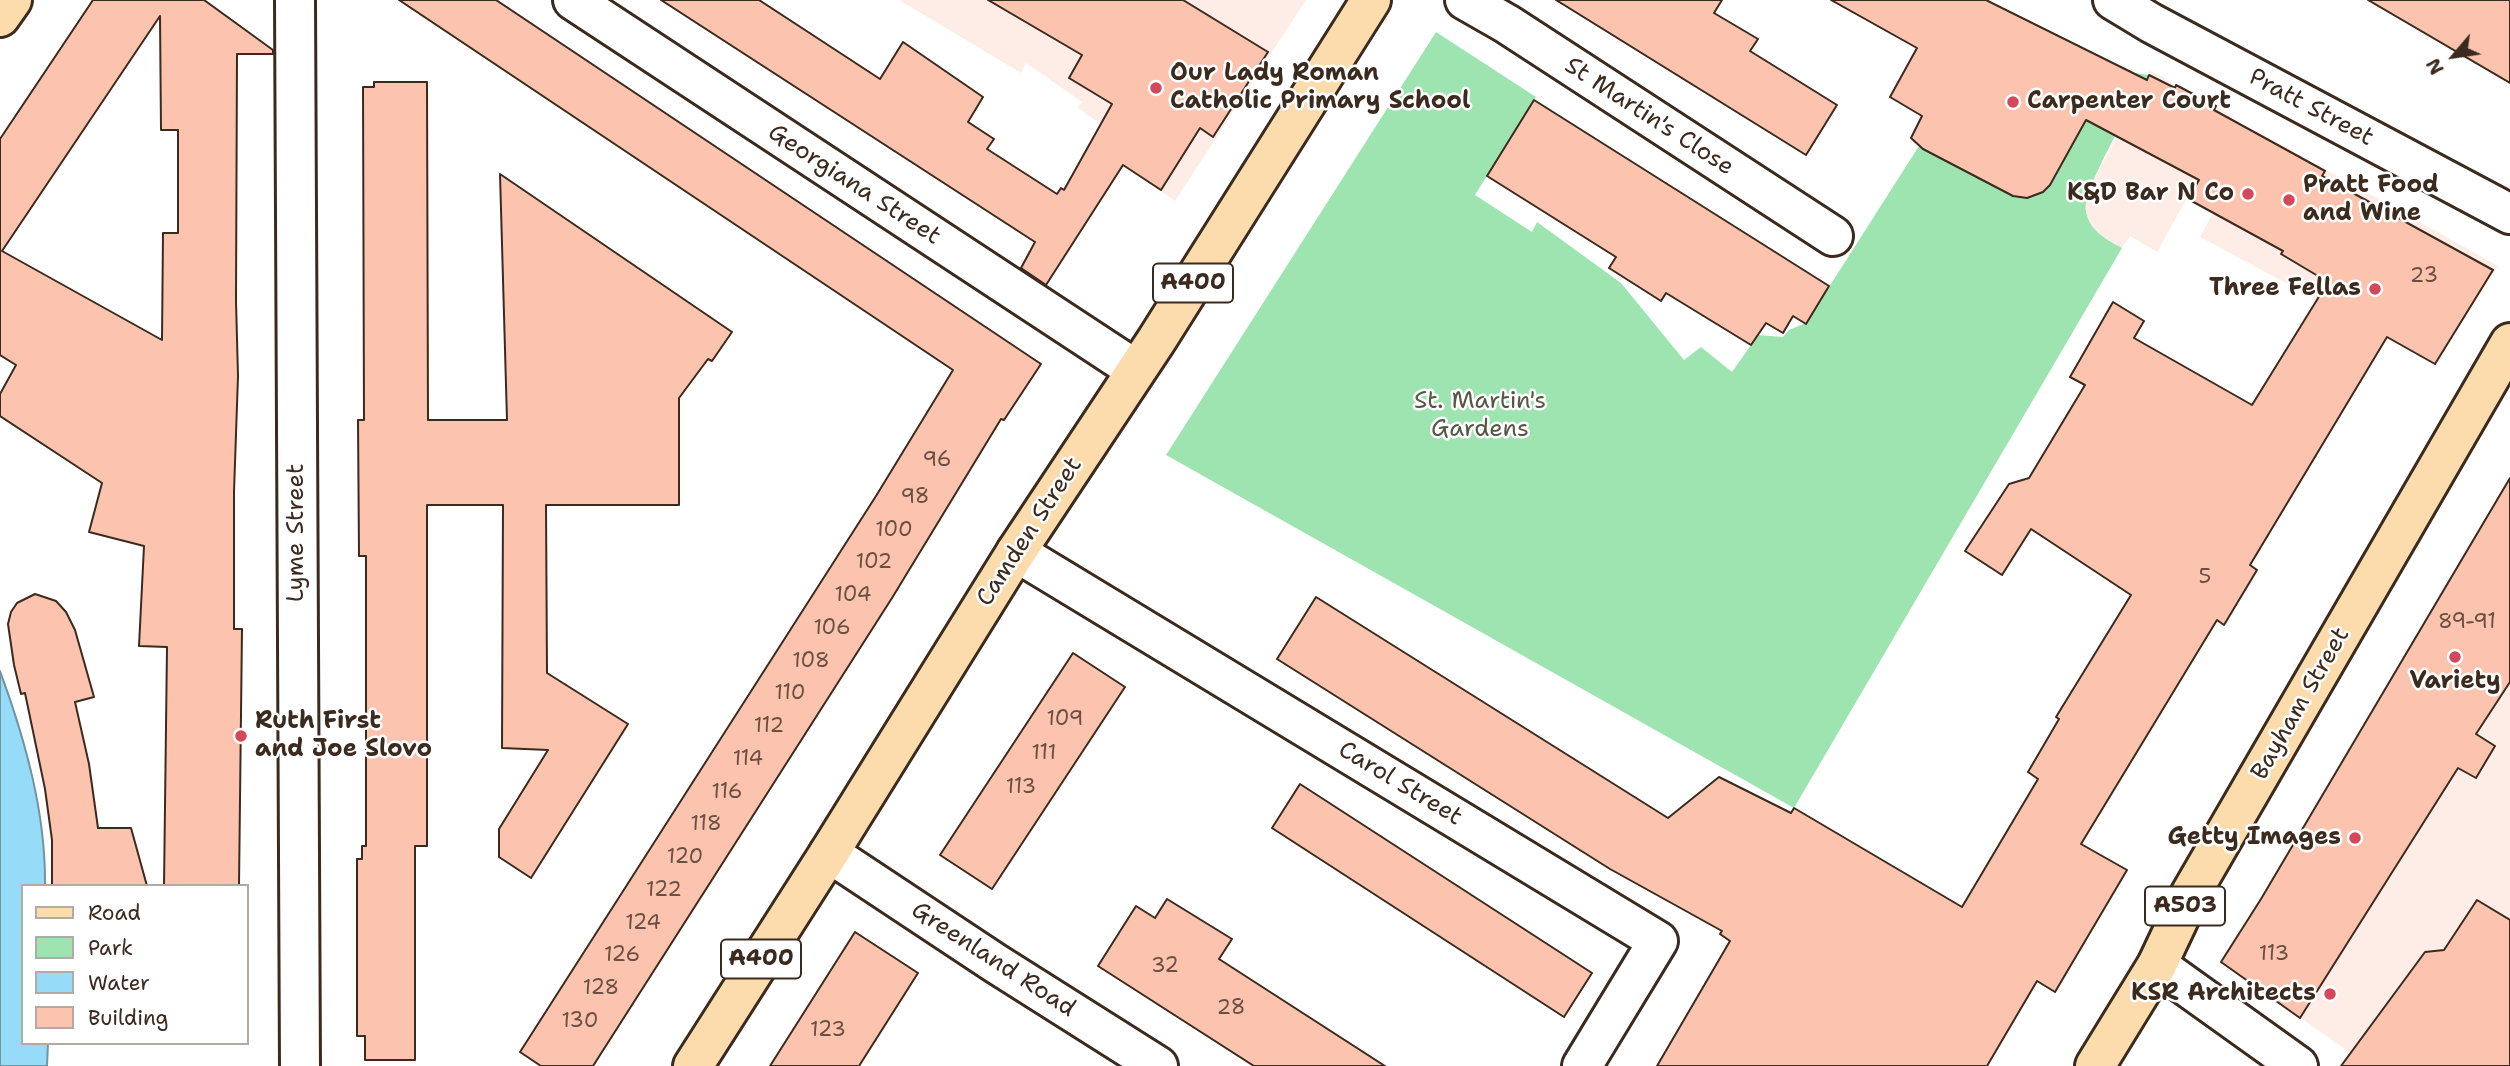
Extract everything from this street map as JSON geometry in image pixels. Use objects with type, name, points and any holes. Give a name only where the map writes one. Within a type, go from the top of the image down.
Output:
[{"type":"main road","points":[[0,18],[12,0]]},
{"type":"main road","name":"Camden Street","points":[[693,1066],[1016,552],[1136,370],[1371,0]]},
{"type":"main road","name":"Bayham Street","points":[[2095,1066],[2157,965],[2191,893],[2510,343]]},
{"type":"street","name":"Lyme Street","points":[[295,0],[300,1066]]},
{"type":"street","name":"Georgiana Street","points":[[573,0],[1136,370]]},
{"type":"street","name":"St Martin's Close","points":[[1465,0],[1833,236]]},
{"type":"street","name":"Pratt Street","points":[[2113,0],[2151,23],[2510,214]]},
{"type":"street","name":"Carol Street","points":[[1016,552],[1658,941],[1582,1066]]},
{"type":"street","name":"Greenland Road","points":[[829,853],[995,963],[1158,1066]]},
{"type":"street","points":[[2157,965],[2290,1063]]},
{"type":"shaded area","name":"Our Lady Roman Catholic Primary School","points":[[899,0],[1306,0],[1175,201],[1090,143],[1101,124],[1078,108],[1082,102],[1026,63],[1021,73]]},
{"type":"shaded area","points":[[2149,70],[2233,116],[2157,252],[2130,236],[2122,248],[2098,234],[2089,222],[2086,211],[2086,201],[2094,180],[2149,75]]},
{"type":"shaded area","points":[[2257,131],[2498,266],[2463,320],[2430,303],[2405,347],[2200,237]]},
{"type":"shaded area","points":[[2510,478],[2510,1066],[2369,1066],[2295,1014],[2261,899]]},
{"type":"green space","name":"St. Martin's Gardens","points":[[1436,32],[1536,97],[1475,195],[1532,232],[1537,222],[1621,283],[1684,360],[1701,347],[1732,372],[1758,335],[1783,337],[1789,330],[1806,323],[1919,146],[2013,196],[2032,196],[2042,192],[2055,178],[2116,65],[2134,73],[2149,75],[2101,164],[2087,200],[2086,211],[2091,224],[2099,234],[2122,248],[1794,808],[1166,455]]},
{"type":"water","points":[[0,671],[18,723],[32,777],[44,859],[45,884],[21,884],[21,1045],[48,1045],[47,1066],[0,1066]]},
{"type":"building","points":[[93,0],[204,0],[273,50],[273,54],[237,54],[238,376],[234,492],[234,629],[242,629],[239,884],[164,884],[167,647],[139,646],[144,546],[89,532],[102,483],[0,416],[0,394],[16,365],[0,355],[0,139]],"holes":[[[160,16],[161,130],[178,130],[178,233],[163,233],[162,340],[2,251]]]},
{"type":"building","points":[[399,0],[496,0],[1041,364],[1004,420],[1001,419],[892,598],[593,1066],[541,1066],[520,1052],[876,496],[953,370]]},
{"type":"building","points":[[661,0],[759,0],[880,79],[903,42],[983,97],[968,122],[994,139],[987,149],[1057,194],[1061,188],[1064,190],[1112,104],[1069,78],[1082,55],[988,0],[1183,0],[1268,52],[1213,137],[1200,128],[1161,190],[1123,165],[1046,285],[1021,268],[1035,242]]},
{"type":"building","points":[[1556,0],[1722,0],[1714,13],[1758,39],[1750,51],[1837,105],[1806,155]]},
{"type":"building","points":[[1831,0],[1986,0],[2147,80],[2149,75],[2175,88],[2176,85],[2216,106],[2214,110],[2325,171],[2322,176],[2493,270],[2435,364],[2387,337],[2250,565],[2257,570],[2224,625],[2217,620],[2081,844],[2127,870],[2055,992],[2037,981],[1987,1066],[1657,1066],[1730,941],[1720,934],[1722,931],[1610,869],[1277,659],[1316,597],[1668,818],[1719,777],[1791,813],[1794,808],[1962,907],[2038,779],[2028,772],[2059,719],[2056,717],[2131,595],[2031,529],[2002,575],[1965,551],[2009,484],[2029,478],[2085,385],[2070,377],[2113,302],[2144,321],[2134,338],[2252,405],[2328,282],[2281,254],[2283,251],[2188,199],[2199,180],[2086,120],[2050,185],[2043,192],[2027,198],[2013,196],[1923,149],[1911,138],[1922,116],[1890,97],[1917,48]]},
{"type":"building","points":[[2368,0],[2510,0],[2510,83]]},
{"type":"building","points":[[374,82],[427,82],[428,420],[507,420],[500,174],[732,332],[712,361],[708,359],[679,398],[679,505],[546,505],[547,673],[628,724],[531,878],[499,857],[499,829],[548,750],[502,748],[503,505],[427,505],[427,846],[415,846],[415,1060],[365,1060],[365,1036],[357,1036],[357,859],[362,859],[362,846],[366,846],[366,556],[359,556],[358,420],[364,420],[363,87],[374,87]]},
{"type":"building","points":[[1534,100],[1829,286],[1806,324],[1793,316],[1783,333],[1766,323],[1751,345],[1666,293],[1661,301],[1609,268],[1616,257],[1487,176]]},
{"type":"building","name":"Getty Images","points":[[2510,478],[2510,682],[2476,734],[2495,746],[2476,778],[2458,768],[2300,1018],[2221,962]]},
{"type":"building","points":[[35,594],[56,601],[66,612],[75,630],[94,697],[75,702],[89,764],[98,828],[131,828],[146,884],[52,884],[52,840],[45,789],[25,693],[21,694],[14,665],[8,624],[17,603]]},
{"type":"building","points":[[1073,653],[1125,687],[992,889],[940,855]]},
{"type":"building","points":[[1300,784],[1592,973],[1564,1017],[1272,828]]},
{"type":"building","points":[[1167,899],[1232,939],[1219,959],[1385,1066],[1254,1066],[1098,966],[1136,906],[1155,918]]},
{"type":"building","points":[[2477,900],[2510,920],[2510,1066],[2341,1066],[2425,952],[2444,950]]},
{"type":"building","points":[[855,932],[918,973],[859,1066],[770,1066]]},
{"type":"place","name":"Our Lady Roman Catholic Primary School","points":[[1156,88]]},
{"type":"place","name":"Carpenter Court","points":[[2013,102]]},
{"type":"place","name":"K&D Bar N Co","points":[[2248,194]]},
{"type":"place","name":"Pratt Food and Wine","points":[[2289,200]]},
{"type":"place","name":"Three Fellas","points":[[2375,289]]},
{"type":"place","name":"Variety","points":[[2455,657]]},
{"type":"place","name":"Ruth First and Joe Slovo","points":[[241,736]]},
{"type":"place","name":"Getty Images","points":[[2355,838]]},
{"type":"place","name":"KSR Architects","points":[[2330,994]]}]
